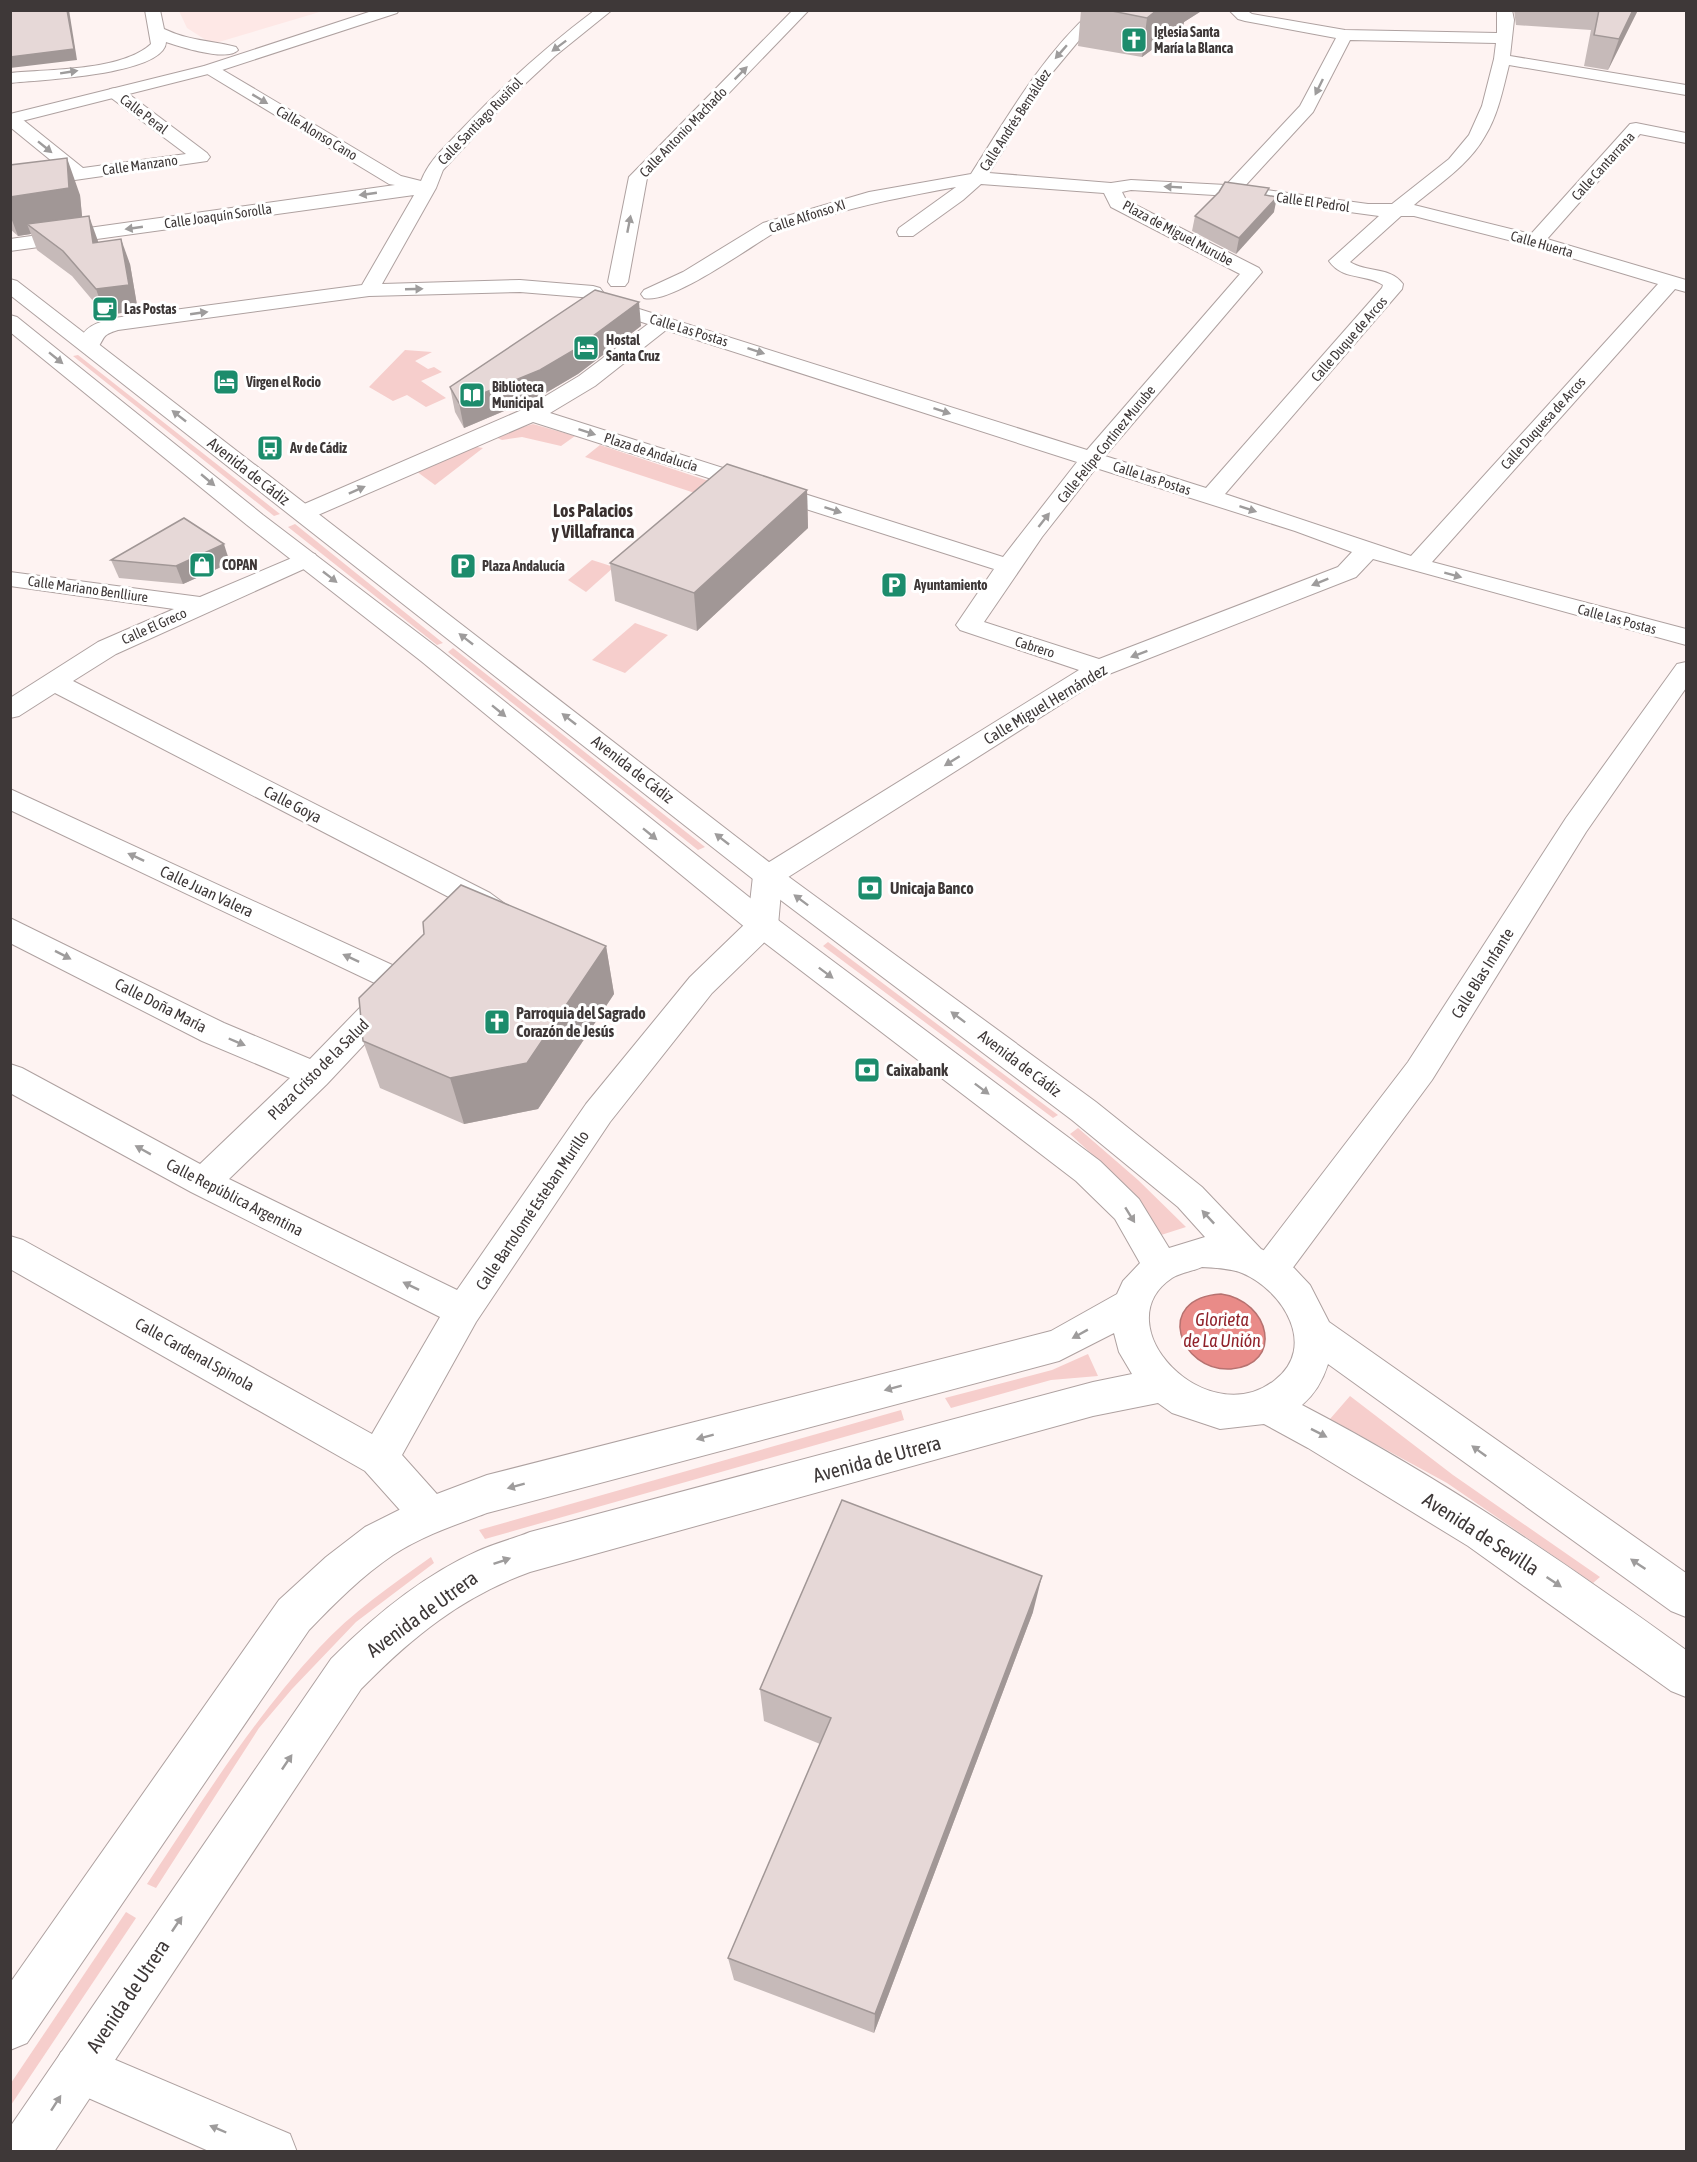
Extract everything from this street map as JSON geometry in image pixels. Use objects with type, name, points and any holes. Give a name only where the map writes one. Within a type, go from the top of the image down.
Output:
[{"type":"street","points":[[152,10],[168,47]]},
{"type":"street","points":[[10,107],[230,50],[362,10]]},
{"type":"street","points":[[10,78],[57,74],[114,80],[210,69],[392,10]]},
{"type":"street","name":"Calle Santiago Rusiñol","points":[[369,290],[427,188],[435,168],[506,92],[549,53],[605,10]]},
{"type":"street","name":"Calle Antonio Machado","points":[[618,282],[638,177],[802,10]]},
{"type":"street","name":"Calle Andrés Bernáldez","points":[[906,232],[957,196],[977,178],[1044,72],[1075,35],[1102,10]]},
{"type":"street","points":[[1396,210],[1455,163],[1471,146],[1490,106],[1502,59],[1506,20],[1504,10]]},
{"type":"street","points":[[1243,14],[1345,35],[1504,38]]},
{"type":"street","points":[[1231,191],[1307,108],[1345,35]]},
{"type":"street","points":[[11,119],[114,80],[135,61],[152,53],[159,45],[230,50]]},
{"type":"street","points":[[153,71],[168,47]]},
{"type":"street","points":[[1502,59],[1686,90]]},
{"type":"street","name":"Calle Alonso Cano","points":[[210,69],[395,180],[427,188]]},
{"type":"street","name":"Calle Peral","points":[[114,80],[179,141],[201,157]]},
{"type":"street","points":[[11,119],[76,171]]},
{"type":"street","name":"Calle Cantarrana","points":[[1535,241],[1636,128],[1686,138]]},
{"type":"street","points":[[10,198],[39,194],[38,180],[179,141]]},
{"type":"street","name":"Calle Manzano","points":[[76,171],[201,157]]},
{"type":"street","name":"Plaza de Miguel Murube","points":[[977,178],[1111,188],[1131,185],[1231,191]]},
{"type":"street","name":"Calle Alfonso XI","points":[[620,309],[643,304],[648,301],[651,294],[690,276],[757,234],[788,221],[869,197],[977,178]]},
{"type":"street","name":"Calle Joaquín Sorolla","points":[[10,245],[381,192],[427,188]]},
{"type":"street","name":"Plaza de Miguel Murube","points":[[1111,188],[1118,203],[1252,272]]},
{"type":"street","name":"Calle El Pedrol","points":[[1231,191],[1368,210],[1396,210]]},
{"type":"street","name":"Calle Huerta","points":[[1396,210],[1414,210],[1535,241],[1678,284]]},
{"type":"street","name":"Calle Duque de Arcos","points":[[1210,497],[1392,290],[1394,284],[1386,278],[1347,269],[1339,261],[1396,210]]},
{"type":"street","name":"Calle Felipe Cortínez Murube","points":[[969,625],[1008,566],[1092,459],[1252,272]]},
{"type":"street","points":[[90,345],[93,334],[114,324],[369,290],[520,286],[593,292],[600,287],[618,282],[641,284],[648,288],[651,294]]},
{"type":"street","name":"Calle Duquesa de Arcos","points":[[1416,565],[1678,284]]},
{"type":"street","name":"Avenida de Cádiz","points":[[10,285],[90,345],[768,876],[1084,1111],[1190,1197],[1259,1265]]},
{"type":"street","name":"Calle Las Postas","points":[[593,292],[591,298],[603,307],[620,309],[664,322],[1303,526],[1368,550],[1686,638]]},
{"type":"street","points":[[303,513],[532,414],[586,381],[664,322]]},
{"type":"street","name":"Avenida de Cádiz","points":[[14,327],[255,520],[430,655],[763,925],[1089,1171],[1127,1209],[1160,1266]]},
{"type":"street","name":"Plaza de Andalucía","points":[[532,414],[1008,566]]},
{"type":"street","name":"Calle Miguel Hernández","points":[[768,876],[1100,668],[1347,572],[1368,550]]},
{"type":"street","name":"Calle El Greco","points":[[10,710],[107,648],[306,559]]},
{"type":"street","name":"Calle Mariano Benlliure","points":[[10,579],[202,605]]},
{"type":"street","name":"Cabrero","points":[[969,625],[1100,668]]},
{"type":"street","name":"Calle Blas Infante","points":[[1259,1265],[1420,1071],[1576,825],[1686,670]]},
{"type":"street","name":"Calle Goya","points":[[54,682],[479,900],[518,931]]},
{"type":"street","name":"Calle Juan Valera","points":[[10,798],[404,983]]},
{"type":"street","points":[[763,925],[768,876]]},
{"type":"street","points":[[456,925],[479,900]]},
{"type":"street","name":"Calle Bartolomé Esteban Murillo","points":[[379,1458],[463,1311],[598,1113],[701,985],[763,925]]},
{"type":"street","name":"Calle Doña María","points":[[10,929],[213,1032],[315,1075]]},
{"type":"street","name":"Plaza Cristo de la Salud","points":[[203,1182],[315,1075],[426,958]]},
{"type":"street","name":"Calle República Argentina","points":[[10,1077],[203,1182],[463,1311]]},
{"type":"street","name":"Calle Cardenal Spinola","points":[[10,1251],[379,1458]]},
{"type":"street","points":[[1201,1252],[1225,1254],[1259,1265],[1281,1279],[1306,1309],[1313,1332],[1313,1356],[1305,1377],[1289,1395],[1267,1406],[1241,1412],[1213,1410],[1185,1400],[1162,1385],[1146,1367],[1135,1347],[1130,1325],[1131,1305],[1142,1283],[1160,1266],[1179,1257],[1201,1252]]},
{"type":"street","points":[[10,2026],[294,1615],[322,1587],[391,1534],[430,1515],[487,1494],[1059,1345],[1131,1305]]},
{"type":"street","points":[[1313,1332],[1686,1597]]},
{"type":"street","name":"Avenida de Utrera","points":[[24,2151],[346,1674],[360,1659],[404,1623],[467,1578],[492,1565],[530,1552],[1093,1399],[1162,1385]]},
{"type":"street","name":"Avenida de Sevilla","points":[[1267,1406],[1335,1440],[1430,1499],[1602,1614],[1686,1676]]},
{"type":"street","points":[[379,1458],[430,1515]]},
{"type":"street","points":[[78,2069],[272,2151]]},
{"type":"shaded area","points":[[179,11],[323,11],[212,44],[187,28]]},
{"type":"shaded area","points":[[405,350],[432,352],[415,361],[428,369],[434,367],[442,372],[421,381],[446,398],[426,407],[407,395],[393,401],[369,387]]},
{"type":"shaded area","points":[[78,355],[280,514],[274,516],[73,356]]},
{"type":"shaded area","points":[[533,424],[575,436],[561,446],[522,437],[502,440],[493,436]]},
{"type":"shaded area","points":[[600,445],[724,486],[710,498],[585,457]]},
{"type":"shaded area","points":[[471,446],[483,448],[435,485],[416,471]]},
{"type":"shaded area","points":[[295,524],[443,643],[437,645],[288,527]]},
{"type":"shaded area","points":[[592,560],[614,567],[586,592],[568,580]]},
{"type":"shaded area","points":[[635,623],[668,635],[625,673],[592,660]]},
{"type":"shaded area","points":[[453,648],[705,847],[698,850],[448,652]]},
{"type":"shaded area","points":[[828,942],[1058,1115],[1053,1118],[823,946]]},
{"type":"shaded area","points":[[1078,1128],[1138,1180],[1186,1227],[1158,1236],[1133,1192],[1070,1134]]},
{"type":"shaded area","points":[[1088,1354],[1098,1376],[1051,1380],[951,1408],[945,1398],[1052,1370]]},
{"type":"shaded area","points":[[1350,1396],[1453,1475],[1600,1577],[1593,1583],[1447,1483],[1330,1419]]},
{"type":"shaded area","points":[[901,1410],[904,1420],[485,1539],[479,1530]]},
{"type":"shaded area","points":[[431,1557],[434,1563],[356,1622],[292,1689],[259,1728],[156,1888],[147,1884],[249,1733],[295,1675],[331,1635]]},
{"type":"shaded area","points":[[126,1912],[136,1918],[11,2105],[11,2083]]},
{"type":"water","name":"Glorieta de La Unión","points":[[1221,1294],[1238,1299],[1251,1308],[1260,1320],[1265,1333],[1264,1345],[1259,1357],[1248,1365],[1231,1369],[1213,1367],[1198,1359],[1187,1348],[1181,1334],[1181,1320],[1187,1308],[1200,1298]]},
{"type":"building","points":[[10,10],[67,10],[74,49],[10,57]]},
{"type":"building","points":[[1107,10],[1157,10],[1147,18]]},
{"type":"building","points":[[1599,10],[1633,10],[1619,39],[1594,35]]},
{"type":"building","points":[[67,158],[69,188],[10,197],[10,165]]},
{"type":"building","points":[[1225,182],[1269,188],[1265,195],[1277,197],[1239,238],[1195,216],[1219,192]]},
{"type":"building","points":[[89,216],[93,243],[121,239],[129,285],[96,289],[63,251],[27,224]]},
{"type":"building","points":[[595,290],[639,302],[574,350],[540,370],[459,403],[450,387]]},
{"type":"building","points":[[727,464],[807,490],[694,593],[610,563]]},
{"type":"building","points":[[184,518],[224,544],[176,566],[111,560]]},
{"type":"building","points":[[461,885],[606,946],[527,1063],[450,1078],[363,1041],[359,998],[424,934],[423,922]]},
{"type":"building","points":[[842,1500],[1042,1576],[875,2014],[728,1958],[831,1718],[760,1689]]},
{"type":"place","name":"Iglesia Santa María la Blanca","points":[[1134,40]]},
{"type":"place","name":"Las Postas","points":[[105,309]]},
{"type":"place","name":"Hostal Santa Cruz","points":[[586,348]]},
{"type":"place","name":"Virgen el Rocio","points":[[226,382]]},
{"type":"place","name":"Biblioteca Municipal","points":[[472,395]]},
{"type":"place","name":"Av de Cádiz","points":[[270,448]]},
{"type":"place","name":"COPAN","points":[[202,565]]},
{"type":"place","name":"Plaza Andalucía","points":[[463,566]]},
{"type":"place","name":"Ayuntamiento","points":[[894,585]]},
{"type":"place","name":"Unicaja Banco","points":[[870,888]]},
{"type":"place","name":"Parroquia del Sagrado Corazón de Jesús","points":[[497,1022]]},
{"type":"place","name":"Caixabank","points":[[867,1070]]},
{"type":"district","name":"Los Palacios y Villafranca","points":[[593,521]]}]
